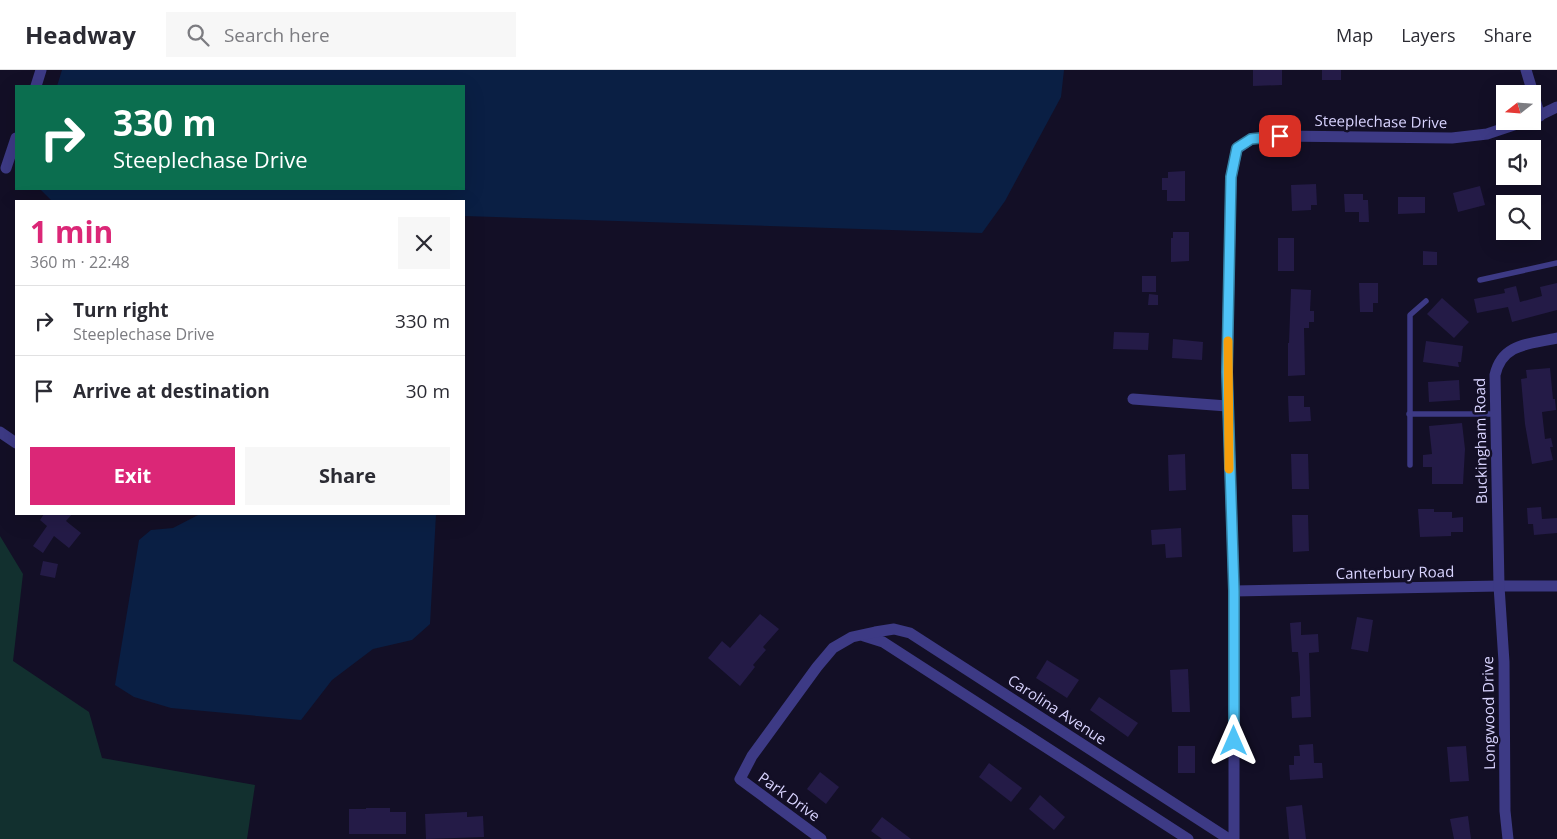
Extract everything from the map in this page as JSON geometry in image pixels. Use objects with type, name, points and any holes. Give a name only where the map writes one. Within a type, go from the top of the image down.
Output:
[{"type":"street","points":[[36,85],[41,70]]},
{"type":"street","points":[[1526,70],[1529,85]]},
{"type":"street","points":[[1541,115],[1557,107]]},
{"type":"street","name":"Steeplechase Drive","points":[[1227,406],[1231,177],[1237,148],[1251,139],[1280,136],[1452,138],[1487,134],[1499,130]]},
{"type":"street","points":[[6,168],[15,141]]},
{"type":"street","name":"Buckingham Road","points":[[1499,586],[1494,375],[1501,358],[1508,351],[1519,346],[1557,338]]},
{"type":"street","points":[[1133,399],[1227,406],[1234,591],[1234,839]]},
{"type":"street","points":[[0,432],[15,442]]},
{"type":"street","name":"Longwood Drive","points":[[1499,586],[1504,662],[1505,811],[1508,839]]},
{"type":"street","name":"Canterbury Road","points":[[1234,591],[1557,586]]},
{"type":"street","name":"Carolina Avenue","points":[[740,780],[752,756],[833,648],[852,637],[894,629],[910,633],[1229,839]]},
{"type":"street","points":[[862,636],[883,642],[1188,839]]},
{"type":"street","points":[[1040,743],[1051,724]]},
{"type":"street","name":"Park Drive","points":[[740,780],[821,839]]},
{"type":"lane","points":[[1480,280],[1557,263]]},
{"type":"lane","points":[[1410,466],[1410,315],[1426,301]]},
{"type":"lane","points":[[1409,414],[1494,414]]},
{"type":"green space","points":[[0,536],[23,574],[13,661],[89,712],[102,758],[255,785],[247,839],[0,839]]},
{"type":"water","points":[[62,70],[1064,70],[1061,97],[1005,201],[982,233],[465,216],[465,200],[51,200],[41,190],[465,190],[465,85],[57,85]]},
{"type":"water","points":[[198,515],[436,515],[430,624],[412,640],[373,649],[332,680],[301,720],[171,708],[134,697],[115,685],[139,540],[151,530],[173,528]]},
{"type":"building","points":[[1253,70],[1282,70],[1282,85],[1253,86]]},
{"type":"building","points":[[1322,70],[1341,70],[1341,80],[1322,80]]},
{"type":"building","points":[[1185,171],[1185,201],[1167,201],[1167,190],[1162,190],[1162,178],[1168,178],[1168,172]]},
{"type":"building","points":[[1316,184],[1317,205],[1311,205],[1311,210],[1292,211],[1291,185]]},
{"type":"building","points":[[1480,186],[1485,205],[1458,212],[1453,193]]},
{"type":"building","points":[[1344,194],[1363,194],[1363,200],[1368,200],[1369,222],[1359,222],[1359,212],[1345,212]]},
{"type":"building","points":[[1398,197],[1425,197],[1425,213],[1398,214]]},
{"type":"building","points":[[1173,232],[1189,232],[1189,261],[1171,262],[1171,238],[1173,238]]},
{"type":"building","points":[[1278,238],[1294,238],[1294,271],[1278,271]]},
{"type":"building","points":[[1423,251],[1437,252],[1437,265],[1423,265]]},
{"type":"building","points":[[1142,276],[1156,276],[1156,292],[1142,292]]},
{"type":"building","points":[[1359,283],[1378,283],[1378,303],[1373,303],[1373,312],[1360,312]]},
{"type":"building","points":[[1557,283],[1557,310],[1512,322],[1508,307],[1477,313],[1474,299],[1505,293],[1504,289],[1516,286],[1520,302],[1542,296],[1540,287]]},
{"type":"building","points":[[1291,289],[1311,290],[1310,311],[1314,311],[1314,322],[1309,322],[1309,328],[1304,328],[1305,375],[1288,376]]},
{"type":"building","points":[[1149,294],[1158,295],[1158,305],[1148,305]]},
{"type":"building","points":[[1442,298],[1469,322],[1454,338],[1427,314]]},
{"type":"building","points":[[1114,332],[1149,333],[1148,350],[1113,349]]},
{"type":"building","points":[[1173,339],[1203,342],[1202,360],[1172,358]]},
{"type":"building","points":[[1426,341],[1463,346],[1461,362],[1458,362],[1459,367],[1423,362]]},
{"type":"building","points":[[1550,368],[1556,410],[1542,412],[1545,439],[1551,438],[1553,447],[1550,447],[1553,460],[1532,464],[1525,424],[1521,379],[1527,378],[1526,370]]},
{"type":"building","points":[[1459,380],[1460,400],[1429,402],[1428,382]]},
{"type":"building","points":[[1288,396],[1304,396],[1304,407],[1310,407],[1311,421],[1289,422]]},
{"type":"building","points":[[1462,423],[1465,449],[1463,484],[1432,484],[1432,467],[1423,467],[1423,455],[1432,454],[1429,426]]},
{"type":"building","points":[[1185,454],[1186,490],[1169,491],[1168,455]]},
{"type":"building","points":[[1291,454],[1308,454],[1309,489],[1292,489]]},
{"type":"building","points":[[1541,507],[1542,519],[1557,518],[1557,533],[1534,535],[1533,524],[1528,524],[1527,508]]},
{"type":"building","points":[[1418,509],[1434,509],[1434,512],[1452,512],[1452,518],[1463,517],[1463,532],[1451,532],[1451,536],[1420,537]]},
{"type":"building","points":[[43,515],[71,515],[66,521],[81,533],[69,548],[54,536],[43,553],[33,546],[47,526],[40,520]]},
{"type":"building","points":[[1292,515],[1308,515],[1309,551],[1293,552]]},
{"type":"building","points":[[1181,528],[1182,557],[1166,558],[1165,544],[1152,545],[1151,530]]},
{"type":"building","points":[[43,561],[58,564],[55,578],[40,575]]},
{"type":"building","points":[[760,614],[779,629],[763,647],[766,650],[753,665],[755,667],[740,686],[708,658],[722,641],[730,648]]},
{"type":"building","points":[[1357,617],[1373,620],[1368,652],[1351,649]]},
{"type":"building","points":[[1301,622],[1301,635],[1318,634],[1319,652],[1309,653],[1311,717],[1292,718],[1291,697],[1300,696],[1300,677],[1298,652],[1292,652],[1290,623]]},
{"type":"building","points":[[1047,660],[1079,680],[1067,698],[1036,678]]},
{"type":"building","points":[[1188,669],[1190,712],[1172,712],[1170,670]]},
{"type":"building","points":[[1099,697],[1138,723],[1128,737],[1090,710]]},
{"type":"building","points":[[1313,744],[1314,763],[1322,763],[1323,778],[1290,780],[1289,765],[1294,765],[1294,756],[1300,756],[1299,745]]},
{"type":"building","points":[[1178,746],[1195,746],[1195,773],[1178,773]]},
{"type":"building","points":[[1466,746],[1469,781],[1450,782],[1447,747]]},
{"type":"building","points":[[989,763],[1022,788],[1011,802],[979,777]]},
{"type":"building","points":[[820,772],[839,787],[826,804],[807,789]]},
{"type":"building","points":[[1040,795],[1065,817],[1054,830],[1029,809]]},
{"type":"building","points":[[1302,805],[1306,839],[1289,839],[1286,807]]},
{"type":"building","points":[[390,808],[390,812],[406,812],[406,834],[349,834],[349,809]]},
{"type":"building","points":[[467,812],[467,817],[483,816],[484,837],[426,839],[425,814]]},
{"type":"building","points":[[1468,816],[1471,839],[1454,839],[1450,819]]},
{"type":"building","points":[[882,817],[911,839],[882,839],[871,831]]},
{"type":"slow traffic","points":[[1228,341],[1227,406],[1229,469]]},
{"type":"route","points":[[1234,741],[1234,591],[1227,406],[1231,177],[1237,148],[1251,139],[1280,136]]}]
